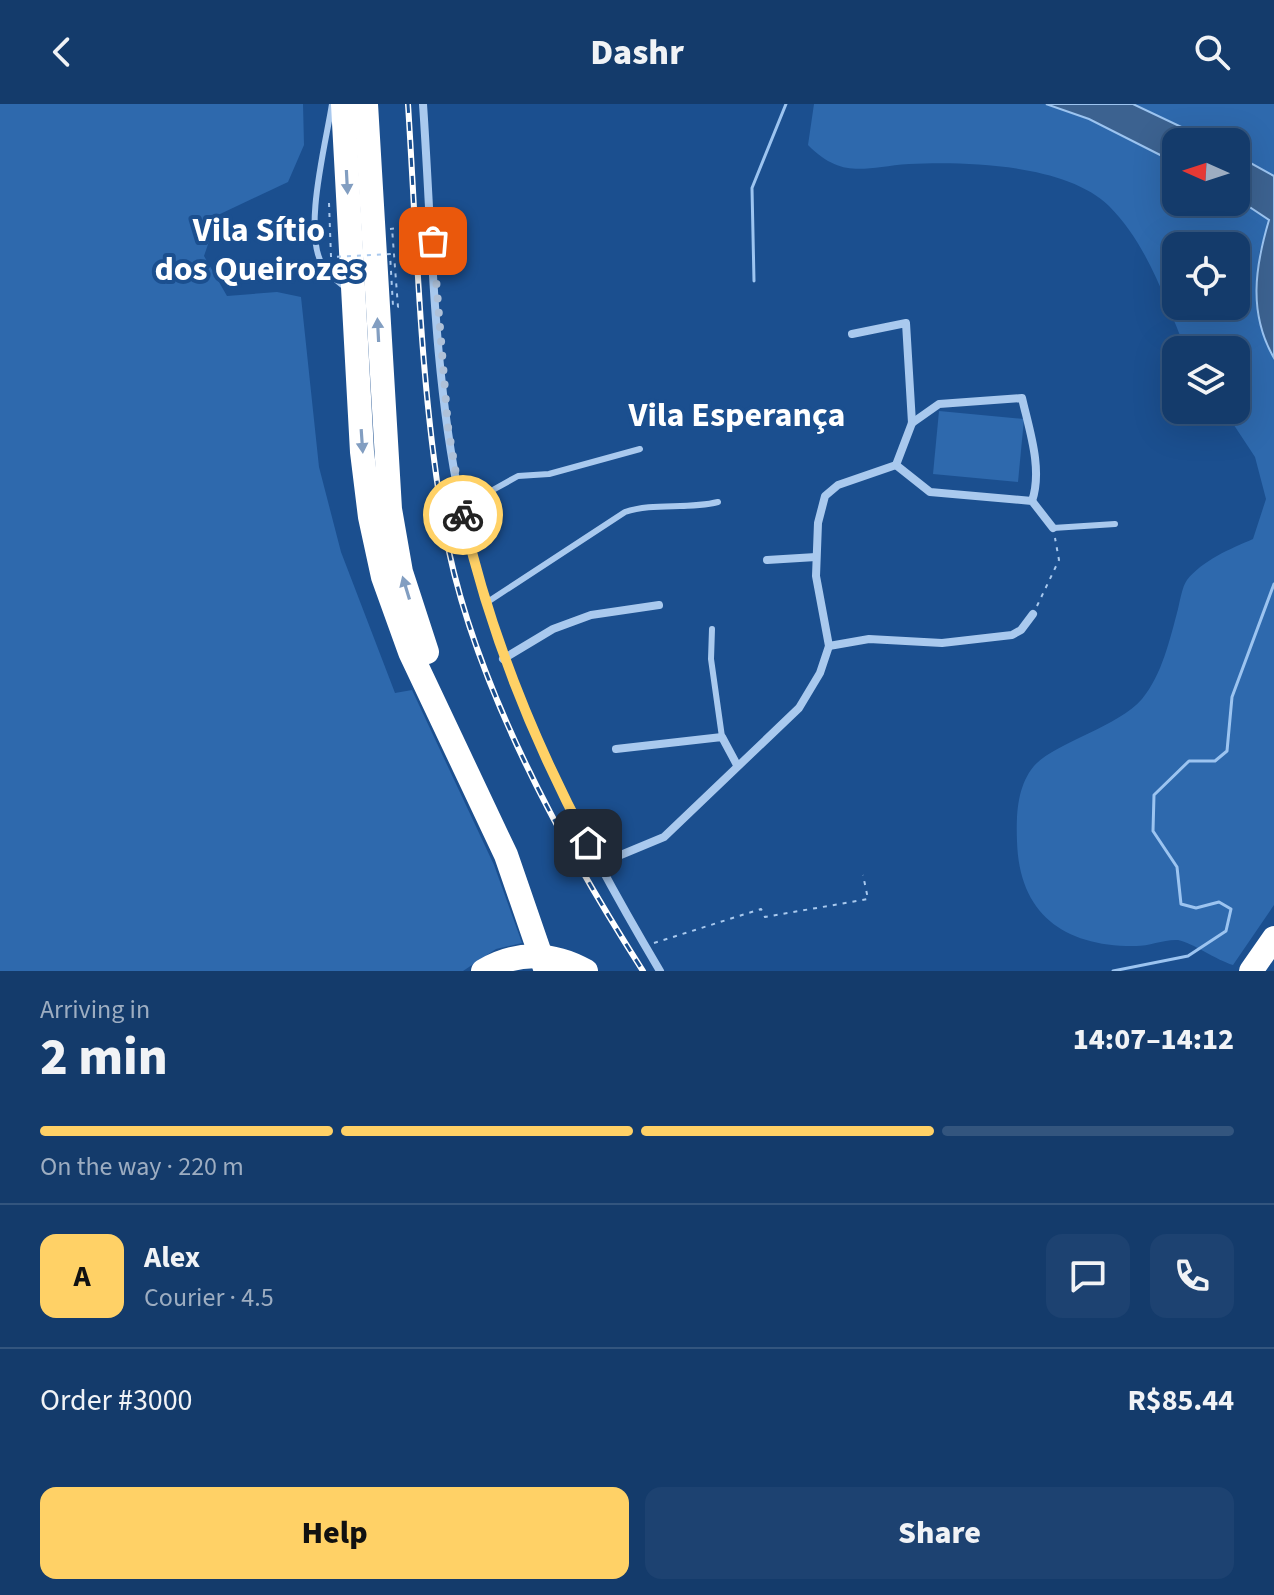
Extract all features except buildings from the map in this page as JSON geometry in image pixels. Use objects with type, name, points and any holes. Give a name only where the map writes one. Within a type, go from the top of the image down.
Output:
[{"type":"highway","points":[[343,104],[362,452],[370,517],[383,577],[410,652],[506,855],[546,971]]},
{"type":"highway","points":[[366,104],[382,229],[390,509],[401,572],[419,632],[515,840],[561,971]]},
{"type":"highway","points":[[1251,971],[1274,938]]},
{"type":"highway","points":[[483,971],[514,957],[536,956],[563,960],[586,971]]},
{"type":"street","points":[[423,104],[441,363],[459,498],[486,603],[503,659],[529,725],[599,864],[660,971]]},
{"type":"street","points":[[852,334],[906,323],[912,423],[896,465]]},
{"type":"street","points":[[912,423],[939,404],[1022,398],[1034,451],[1036,491],[1032,501]]},
{"type":"street","points":[[896,465],[930,492],[1032,501],[1053,528]]},
{"type":"street","points":[[599,864],[664,837],[799,708],[820,673],[829,646],[816,576],[818,523],[825,496],[838,485],[896,465]]},
{"type":"street","points":[[767,560],[816,557]]},
{"type":"street","points":[[503,659],[553,629],[579,619],[659,605]]},
{"type":"street","points":[[829,646],[869,639],[942,643],[1012,635],[1021,630],[1033,614]]},
{"type":"street","points":[[616,749],[722,737],[737,765]]},
{"type":"lane","points":[[332,104],[315,224],[316,247],[322,264],[331,276],[353,293]]},
{"type":"lane","points":[[459,498],[491,491],[518,476],[549,474],[640,449]]},
{"type":"lane","points":[[486,603],[625,512],[639,507],[691,509],[718,502]]},
{"type":"lane","points":[[1053,528],[1115,524]]},
{"type":"lane","points":[[712,629],[711,659],[722,737]]},
{"type":"path","points":[[329,203],[331,257],[390,254],[393,306],[398,307],[382,229],[433,241]]},
{"type":"path","points":[[1033,614],[1059,560],[1053,528]]},
{"type":"path","points":[[645,946],[761,909],[765,917],[868,899],[863,875]]},
{"type":"shaded area","points":[[0,104],[303,104],[304,145],[288,182],[218,215],[204,256],[227,296],[277,292],[301,297],[319,467],[341,552],[395,693],[412,690],[494,865],[522,943],[496,949],[463,971],[0,971]]},
{"type":"shaded area","points":[[814,104],[1046,104],[1089,119],[1162,156],[1162,216],[1250,216],[1250,207],[1269,220],[1259,254],[1266,344],[1274,358],[1274,905],[1233,965],[1178,940],[1141,946],[1111,945],[1068,933],[1051,922],[1026,889],[1020,867],[1017,812],[1024,783],[1034,766],[1056,750],[1118,718],[1142,699],[1155,679],[1172,632],[1182,590],[1193,573],[1226,551],[1253,539],[1266,499],[1255,457],[1233,424],[1250,424],[1250,336],[1180,336],[1173,320],[1250,320],[1250,232],[1162,232],[1162,293],[1145,256],[1123,221],[1091,192],[1068,181],[1014,168],[958,163],[855,169],[832,163],[808,145]]},
{"type":"shaded area","points":[[1046,104],[1133,104],[1184,128],[1162,128],[1162,156],[1089,119]]},
{"type":"shaded area","points":[[1133,104],[1274,104],[1274,176],[1250,163],[1250,128],[1184,128]]},
{"type":"shaded area","points":[[1250,163],[1274,176],[1274,358],[1260,324],[1256,290],[1260,255],[1269,220],[1250,207]]},
{"type":"shaded area","points":[[939,411],[1024,419],[1018,482],[933,474]]},
{"type":"waterway","points":[[754,281],[752,188],[786,104]]},
{"type":"waterway","points":[[1113,971],[1188,956],[1226,931],[1231,909],[1219,902],[1196,908],[1181,904],[1177,867],[1153,831],[1154,795],[1189,761],[1215,761],[1227,751],[1232,697],[1274,584]]},
{"type":"railway","points":[[408,104],[420,315],[430,421],[444,526],[457,583],[475,641],[522,757],[581,869],[643,971]]},
{"type":"way so far","points":[[433,241],[448,427],[463,515]]},
{"type":"district","name":"Vila Sítio dos Queirozes","points":[[259,248]]},
{"type":"district","name":"Vila Esperança","points":[[737,414]]},
{"type":"route","points":[[463,515],[503,659],[529,725],[588,843]]}]
